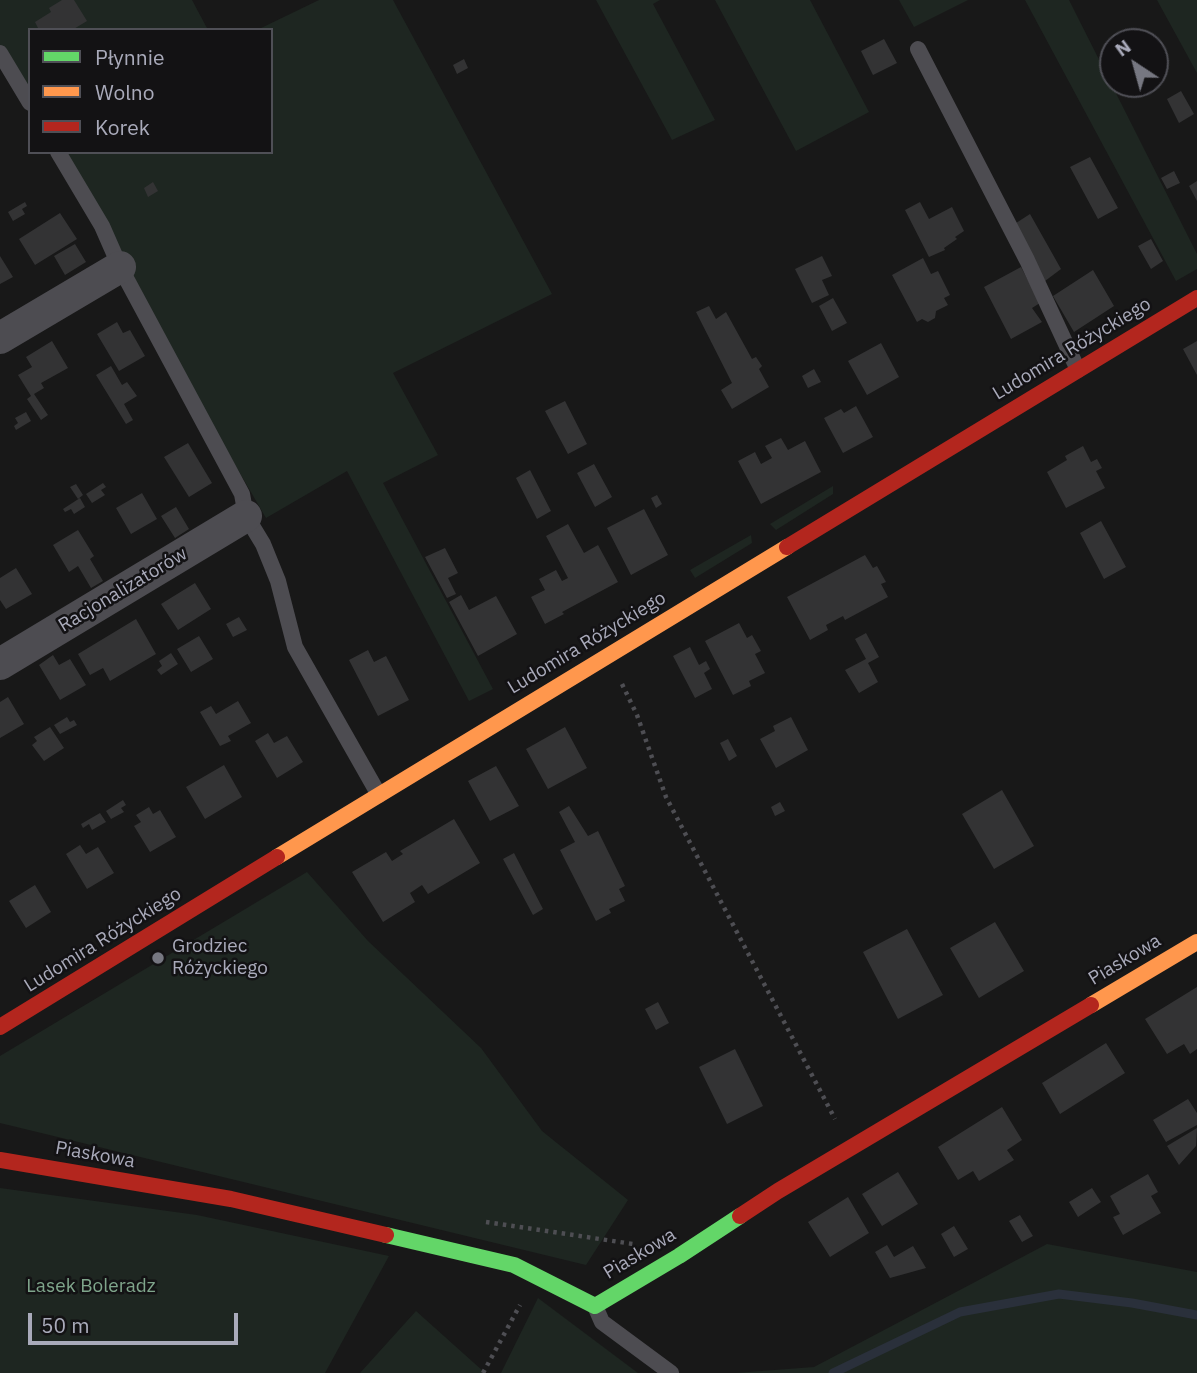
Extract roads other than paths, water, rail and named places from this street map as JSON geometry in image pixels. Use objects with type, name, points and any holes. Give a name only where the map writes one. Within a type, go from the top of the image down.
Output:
[{"type":"street","points":[[0,338],[120,267]]},
{"type":"street","name":"Ludomira Różyckiego","points":[[0,1027],[1197,298]]},
{"type":"street","name":"Racjonalizatorów","points":[[0,664],[246,516]]},
{"type":"street","name":"Piaskowa","points":[[0,1160],[231,1199],[514,1265],[596,1306],[851,1148],[1197,942]]},
{"type":"lane","points":[[918,49],[1027,260],[1078,370]]},
{"type":"lane","points":[[0,53],[28,100]]},
{"type":"lane","points":[[59,154],[102,226],[120,267],[242,494],[246,516],[263,544],[278,581],[295,647],[379,795]]},
{"type":"lane","points":[[596,1306],[602,1322],[671,1373]]},
{"type":"waterway","points":[[833,1373],[960,1312],[1059,1294],[1197,1315]]},
{"type":"place","name":"Grodziec Różyckiego","points":[[158,958]]},
{"type":"park label","name":"Lasek Boleradz","points":[[91,1287]]}]
